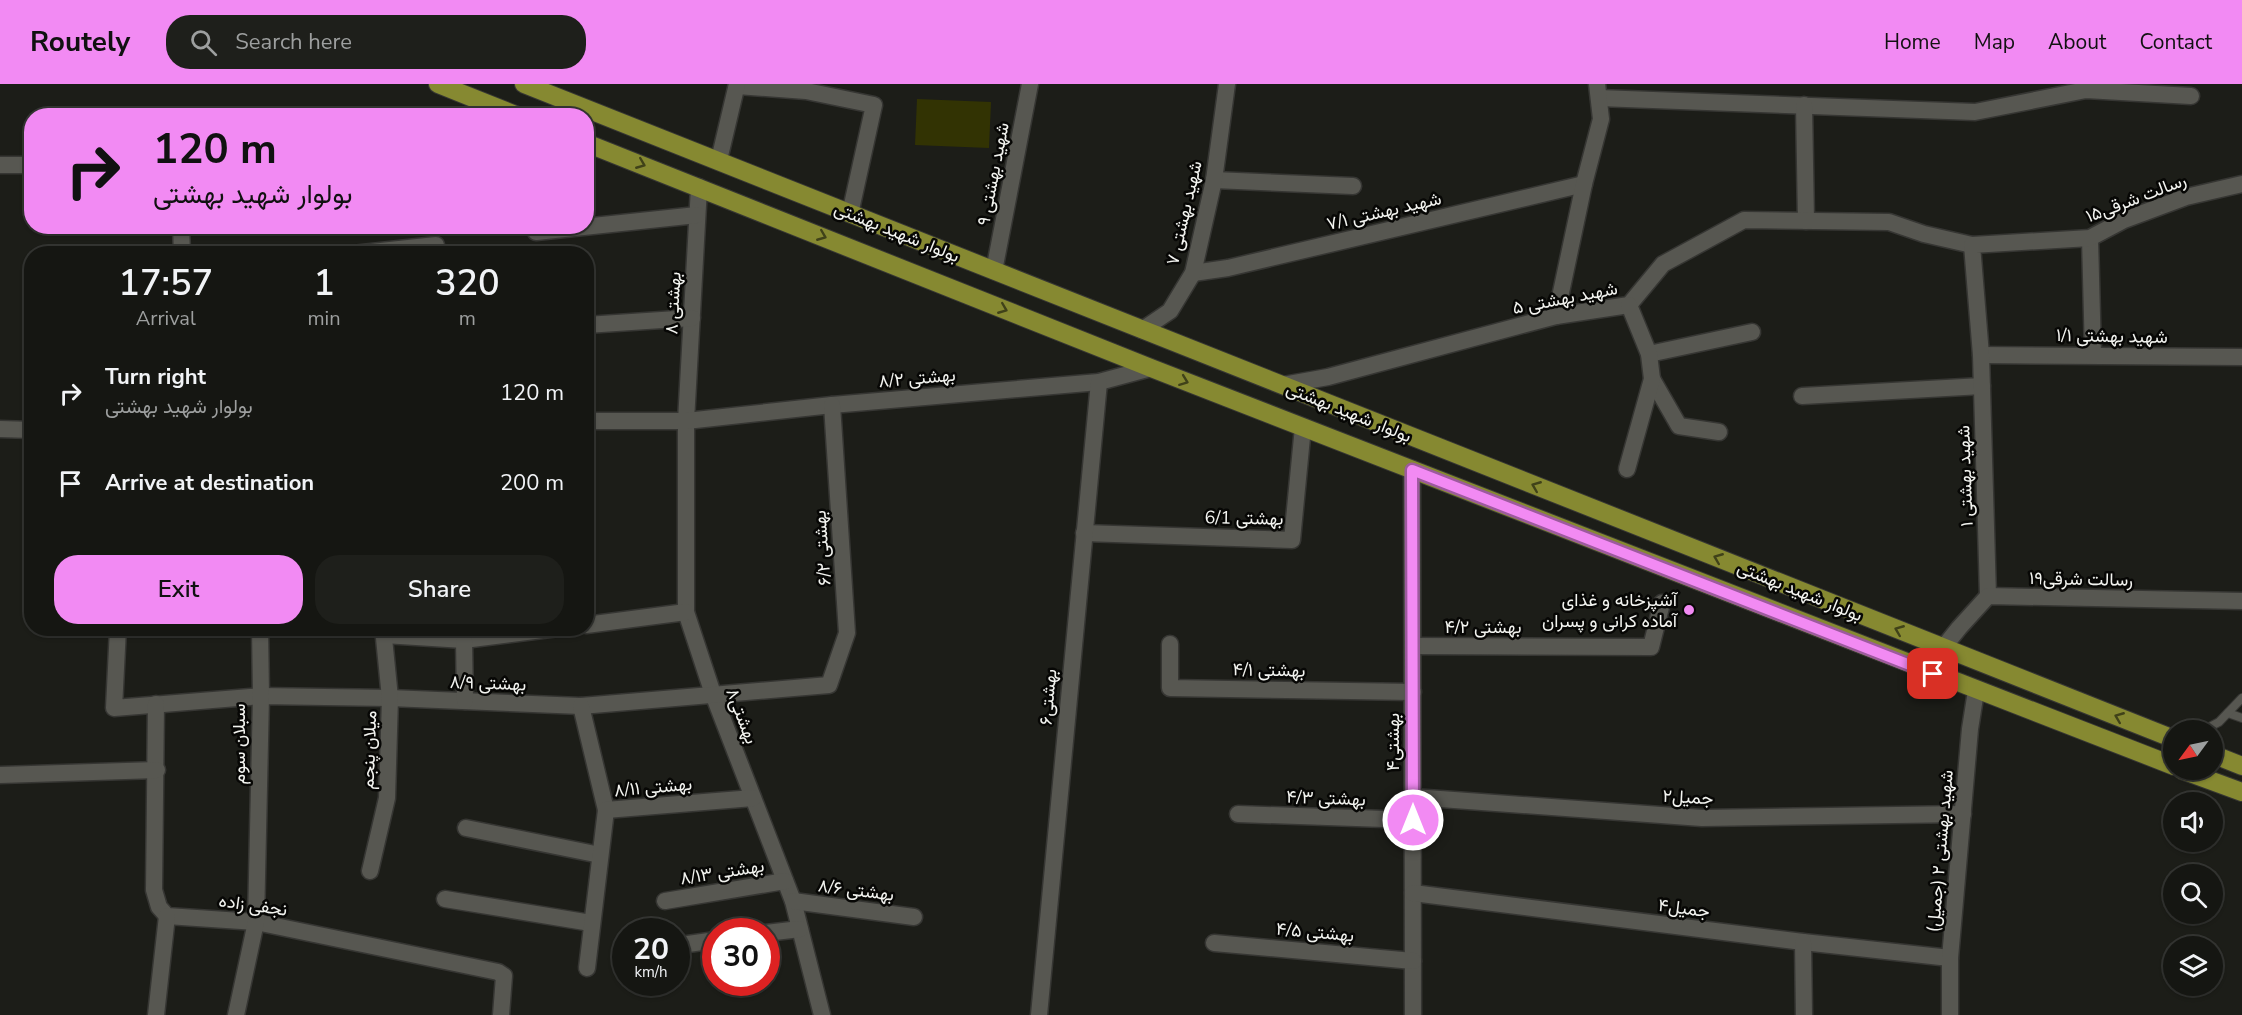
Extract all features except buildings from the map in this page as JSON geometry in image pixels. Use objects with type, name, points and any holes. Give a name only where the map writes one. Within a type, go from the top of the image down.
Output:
[{"type":"main road","points":[[438,84],[495,108]]},
{"type":"main road","name":"بولوار شهید بهشتی","points":[[524,84],[586,108]]},
{"type":"main road","name":"بولوار شهید بهشتی","points":[[594,111],[2163,734]]},
{"type":"main road","name":"بولوار شهید بهشتی","points":[[594,146],[1151,368],[1976,691],[2163,762]]},
{"type":"main road","points":[[1826,632],[1838,606]]},
{"type":"main road","points":[[2223,758],[2242,766]]},
{"type":"main road","points":[[2209,780],[2242,792]]},
{"type":"street","name":"شهید بهشتی ۹","points":[[994,271],[1030,84]]},
{"type":"street","name":"شهید بهشتی ۷","points":[[1142,330],[1170,311],[1192,273],[1214,180],[1227,84]]},
{"type":"street","points":[[719,160],[737,85],[807,87],[874,105],[850,214]]},
{"type":"street","points":[[1556,316],[1584,184],[1601,119],[1598,91],[1804,105],[1975,112],[2086,90],[2191,96]]},
{"type":"street","points":[[1804,105],[1806,221]]},
{"type":"street","points":[[0,165],[24,165]]},
{"type":"street","points":[[1214,180],[1353,186]]},
{"type":"street","name":"شهید بهشتی ۷/۱","points":[[1192,273],[1228,268],[1584,184]]},
{"type":"street","name":"رسالت شرقی۱۵","points":[[1972,245],[2090,238],[2124,220],[2186,197],[2242,184]]},
{"type":"street","name":"۸ بهشتی","points":[[686,421],[699,187]]},
{"type":"street","points":[[594,226],[697,215]]},
{"type":"street","name":"شهید بهشتی ۵","points":[[1283,386],[1328,377],[1556,316],[1629,305],[1663,264],[1744,220],[1889,222],[1924,234],[1972,245]]},
{"type":"street","points":[[2090,238],[2093,355]]},
{"type":"street","points":[[427,246],[436,245]]},
{"type":"street","points":[[1972,245],[1981,355]]},
{"type":"street","points":[[1627,468],[1652,379],[1649,354],[1629,305]]},
{"type":"street","points":[[594,325],[692,318]]},
{"type":"street","points":[[1649,354],[1752,332]]},
{"type":"street","name":"شهید بهشتی ۱/۱","points":[[1981,355],[2242,357]]},
{"type":"street","name":"شهید بهشتی ۱","points":[[1981,355],[1988,596]]},
{"type":"street","name":"بهشتی ۸/۲","points":[[594,421],[686,421],[832,405],[1099,382],[1151,368]]},
{"type":"street","points":[[1652,379],[1679,426],[1719,432]]},
{"type":"street","name":"بهشتی۶","points":[[1039,1015],[1099,382]]},
{"type":"street","points":[[1802,396],[1982,386]]},
{"type":"street","name":"بهشتی ۶/۲","points":[[830,685],[847,633],[832,405]]},
{"type":"street","name":"بهشتی۸","points":[[686,421],[686,612],[713,694],[793,901],[822,1015]]},
{"type":"street","name":"بهشتی 6/1","points":[[1084,532],[1292,540],[1303,427]]},
{"type":"street","points":[[0,429],[24,430]]},
{"type":"street","name":"بهشتی۴","points":[[1412,470],[1413,1015]]},
{"type":"street","points":[[1943,648],[1988,596]]},
{"type":"street","name":"رسالت شرقی۱۹","points":[[1988,596],[2242,602]]},
{"type":"street","name":"بهشتی ۴/۲","points":[[1413,646],[1651,647],[1662,603]]},
{"type":"street","points":[[594,624],[686,612]]},
{"type":"street","name":"سبلان سوم","points":[[118,636],[114,708],[261,696],[256,922],[236,1015]]},
{"type":"street","points":[[260,636],[261,696]]},
{"type":"street","name":"میلان پنجم","points":[[370,871],[387,798],[390,698],[384,636]]},
{"type":"street","points":[[424,636],[465,640],[496,636]]},
{"type":"street","points":[[465,640],[465,701]]},
{"type":"street","name":"بهشتی ۴/۱","points":[[1170,644],[1170,688],[1413,692]]},
{"type":"street","name":"بهشتی ۸/۹","points":[[261,696],[390,698],[581,706],[830,685]]},
{"type":"street","name":"شهید بهشتی ۲ (جمیل)","points":[[1950,1015],[1950,958],[1970,729],[1976,691]]},
{"type":"street","points":[[156,704],[154,890],[159,907],[167,916],[156,1015]]},
{"type":"street","points":[[581,706],[606,810]]},
{"type":"street","points":[[0,775],[156,770]]},
{"type":"street","name":"جمیل۲","points":[[1413,797],[1702,818],[1963,814]]},
{"type":"street","name":"بهشتی ۸/۱۱","points":[[587,968],[606,810],[753,798]]},
{"type":"street","name":"بهشتی ۴/۳","points":[[1238,814],[1413,820]]},
{"type":"street","points":[[466,828],[600,855]]},
{"type":"street","name":"بهشتی ۸/۱۳","points":[[665,901],[785,881]]},
{"type":"street","name":"جمیل۴","points":[[1413,893],[1950,958]]},
{"type":"street","points":[[445,899],[591,923]]},
{"type":"street","name":"بهشتی ۸/۶","points":[[793,901],[914,917]]},
{"type":"street","name":"نجفی زاده","points":[[167,916],[256,922],[498,972],[504,976],[501,1015]]},
{"type":"street","points":[[780,931],[800,929]]},
{"type":"street","points":[[1803,942],[1804,1015]]},
{"type":"street","name":"بهشتی ۴/۵","points":[[1214,943],[1413,961]]},
{"type":"lane","points":[[2221,720],[2241,701]]},
{"type":"lane","points":[[2228,713],[2242,718]]},
{"type":"place","name":"آشپزخانه و غذای آماده کرانی و پسران","points":[[1689,610]]},
{"type":"route","points":[[1413,820],[1412,470],[1933,674]]}]
